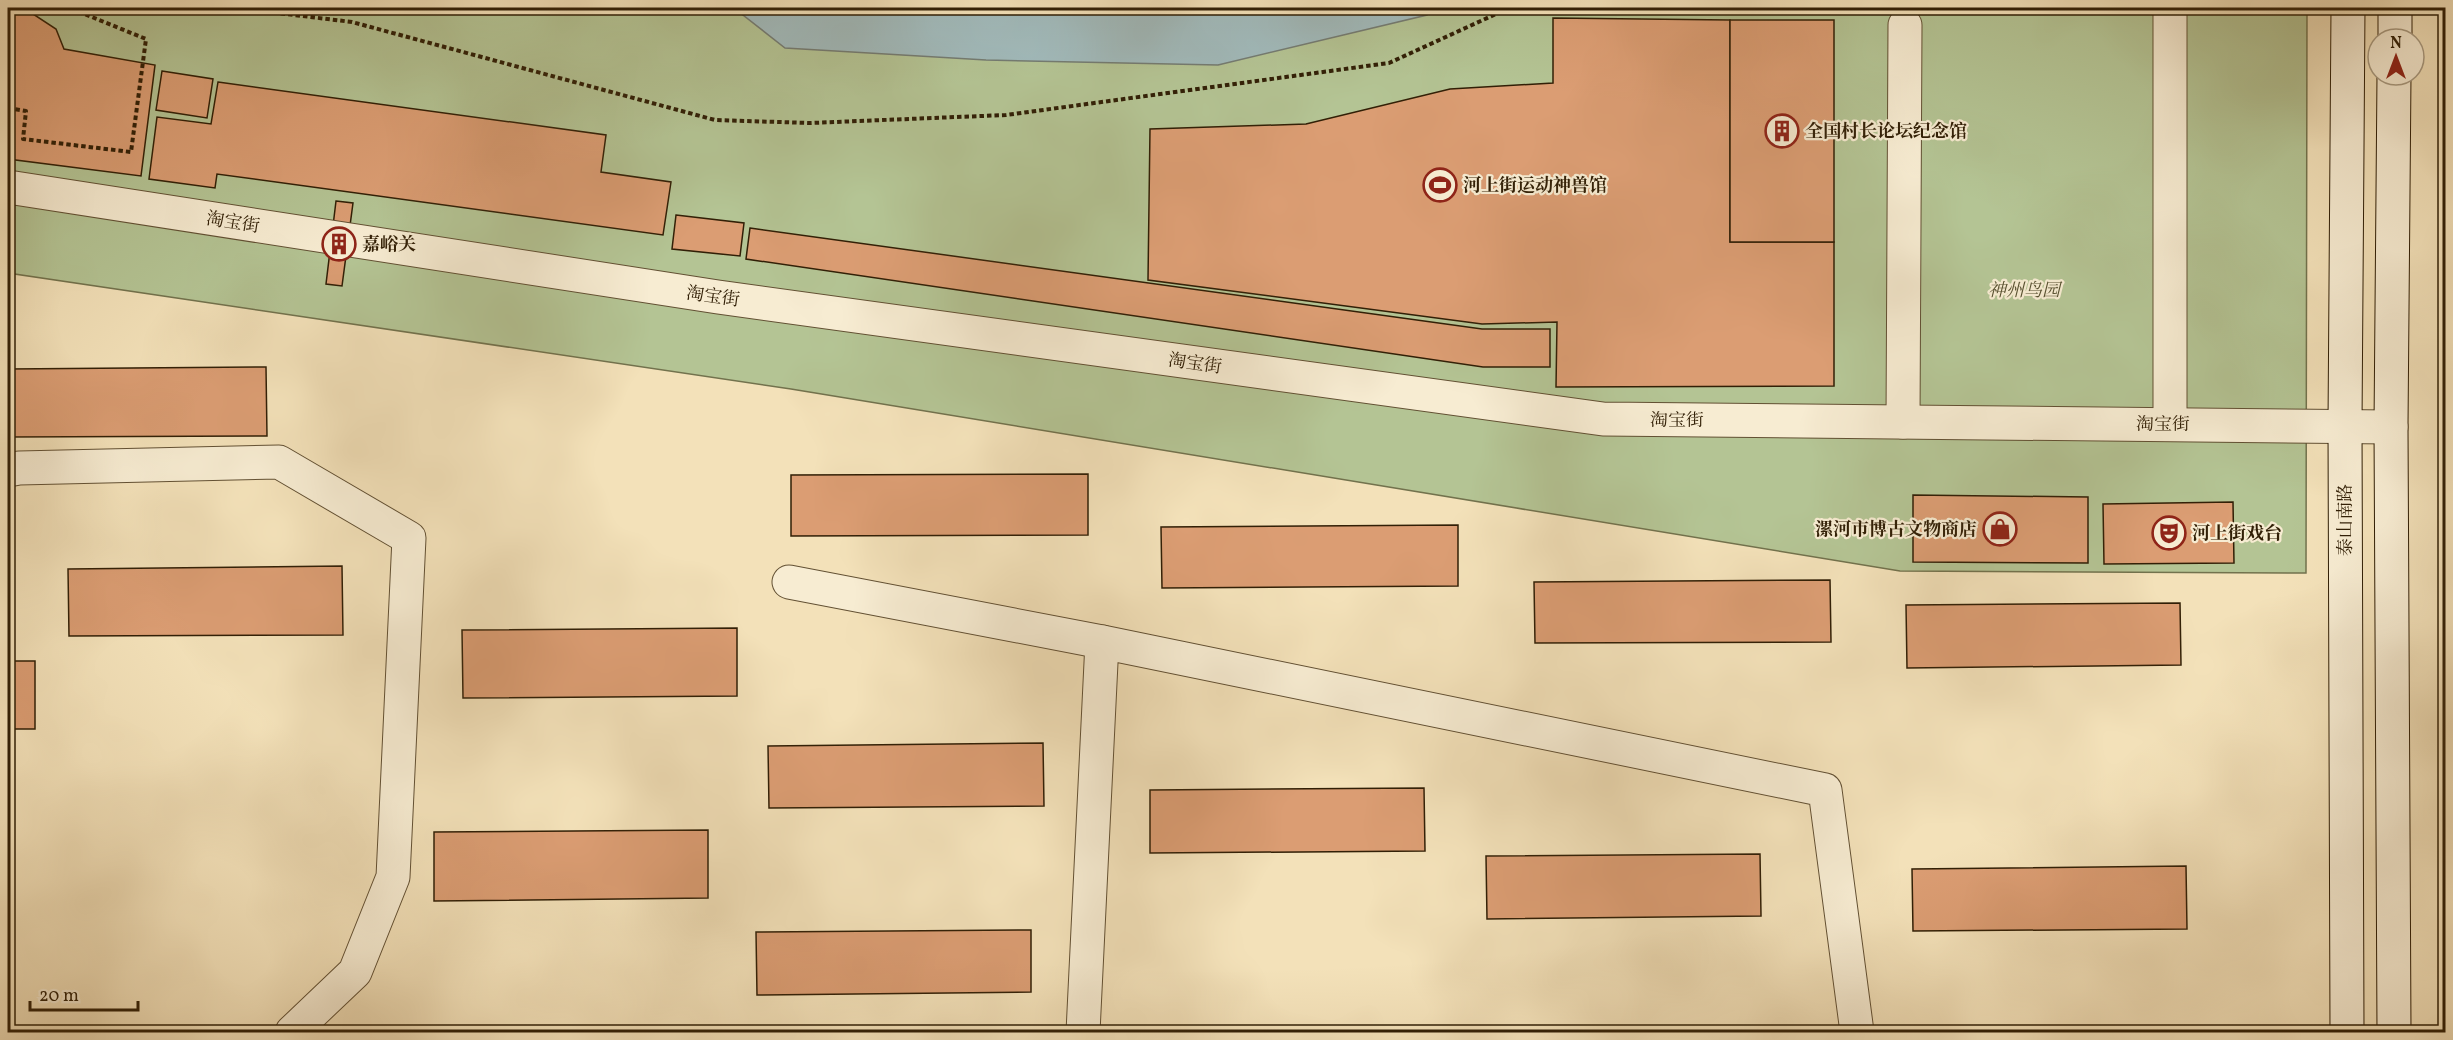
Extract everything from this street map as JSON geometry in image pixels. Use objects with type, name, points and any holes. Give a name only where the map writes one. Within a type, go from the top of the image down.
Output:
[{"type":"street","points":[[2170,8],[2170,424]]},
{"type":"street","name":"泰山南路","points":[[2347,1032],[2345,425],[2348,8]]},
{"type":"street","points":[[2395,8],[2395,27]]},
{"type":"street","points":[[1903,422],[1905,25]]},
{"type":"street","points":[[2394,87],[2391,427],[2394,1032]]},
{"type":"street","name":"淘宝街","points":[[8,187],[718,297],[1603,419],[2391,427]]},
{"type":"street","points":[[8,470],[279,462],[409,537],[393,877],[355,972],[292,1032]]},
{"type":"street","points":[[789,582],[1102,642],[1825,790],[1857,1032]]},
{"type":"street","points":[[1083,1032],[1102,642]]},
{"type":"path","points":[[8,108],[26,111],[23,139],[131,152],[146,39],[82,13],[83,8]]},
{"type":"path","points":[[236,8],[352,22],[715,120],[810,123],[1006,115],[1389,63],[1509,8]]},
{"type":"green space","name":"神州鸟园","points":[[8,8],[2307,8],[2306,573],[1900,571],[791,389],[8,273]]},
{"type":"water","points":[[734,8],[1430,8],[1427,15],[1218,65],[986,60],[785,48]]},
{"type":"building","points":[[8,8],[24,8],[56,29],[64,49],[155,65],[141,176],[8,159]]},
{"type":"building","name":"河上街运动神兽馆","points":[[1553,18],[1730,20],[1730,242],[1834,242],[1834,386],[1556,387],[1557,322],[1482,324],[1148,280],[1150,129],[1306,124],[1450,89],[1553,83]]},
{"type":"building","name":"全国村长论坛纪念馆","points":[[1730,20],[1834,20],[1834,242],[1730,242]]},
{"type":"building","points":[[162,71],[213,79],[207,118],[156,110]]},
{"type":"building","points":[[218,82],[606,135],[601,172],[671,182],[663,235],[217,174],[215,188],[149,179],[157,117],[211,124]]},
{"type":"building","name":"嘉峪关","points":[[336,201],[353,203],[342,286],[326,284]]},
{"type":"building","points":[[676,215],[744,223],[740,256],[672,249]]},
{"type":"building","points":[[750,228],[1482,329],[1550,329],[1550,367],[1483,367],[746,259]]},
{"type":"building","points":[[266,367],[267,436],[8,437],[8,369]]},
{"type":"building","points":[[1088,474],[1088,535],[791,536],[791,475]]},
{"type":"building","name":"漯河市博古文物商店","points":[[1913,495],[2088,497],[2088,563],[1913,562]]},
{"type":"building","name":"河上街戏台","points":[[2233,502],[2234,563],[2104,564],[2103,504]]},
{"type":"building","points":[[1458,525],[1458,586],[1162,588],[1161,527]]},
{"type":"building","points":[[342,566],[343,635],[69,636],[68,569]]},
{"type":"building","points":[[1830,580],[1831,642],[1535,643],[1534,582]]},
{"type":"building","points":[[2180,603],[2181,665],[1907,668],[1906,605]]},
{"type":"building","points":[[737,628],[737,696],[463,698],[462,630]]},
{"type":"building","points":[[8,661],[35,661],[35,729],[8,729]]},
{"type":"building","points":[[1043,743],[1044,806],[769,808],[768,746]]},
{"type":"building","points":[[1424,788],[1425,851],[1150,853],[1150,790]]},
{"type":"building","points":[[708,830],[708,898],[434,901],[434,832]]},
{"type":"building","points":[[1760,854],[1761,916],[1487,919],[1486,856]]},
{"type":"building","points":[[2186,866],[2187,929],[1913,931],[1912,869]]},
{"type":"building","points":[[1031,930],[1031,992],[757,995],[756,932]]},
{"type":"place","name":"全国村长论坛纪念馆","points":[[1782,131]]},
{"type":"place","name":"河上街运动神兽馆","points":[[1440,185]]},
{"type":"place","name":"嘉峪关","points":[[339,244]]},
{"type":"place","name":"漯河市博古文物商店","points":[[2000,529]]},
{"type":"place","name":"河上街戏台","points":[[2169,533]]}]
